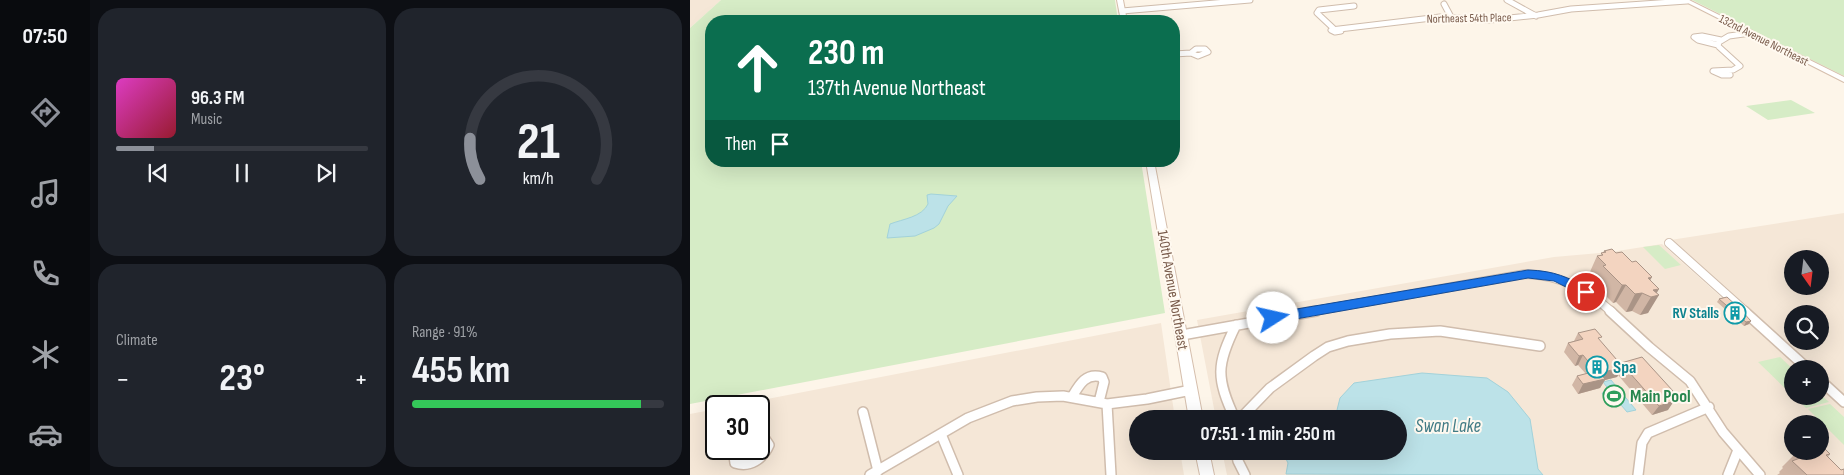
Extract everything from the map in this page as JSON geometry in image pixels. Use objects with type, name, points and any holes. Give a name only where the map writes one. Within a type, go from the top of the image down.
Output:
[{"type":"street","points":[[1120,0],[1123,15]]},
{"type":"street","points":[[1122,11],[1250,0]]},
{"type":"street","points":[[1507,0],[1536,16]]},
{"type":"street","name":"Northeast 54th Place","points":[[1354,6],[1319,10],[1317,13],[1324,22],[1333,28],[1341,29],[1373,24],[1451,17],[1490,20],[1536,16],[1571,9],[1686,1]]},
{"type":"street","name":"132nd Avenue Northeast","points":[[1686,1],[1844,80]]},
{"type":"street","points":[[1444,4],[1451,17]]},
{"type":"street","points":[[1728,72],[1738,69],[1740,66],[1720,42],[1729,36],[1751,33]]},
{"type":"street","points":[[1180,54],[1191,53]]},
{"type":"street","name":"140th Avenue Northeast","points":[[1151,167],[1194,410]]},
{"type":"street","points":[[1669,243],[1798,360]]},
{"type":"street","points":[[1182,335],[1526,274],[1549,275],[1559,278],[1602,303],[1643,342],[1690,382],[1709,407],[1722,431],[1760,475]]},
{"type":"street","points":[[1231,410],[1225,398],[1219,367],[1226,345],[1236,325]]},
{"type":"street","points":[[1249,410],[1270,388],[1314,356],[1328,347],[1348,340],[1390,334],[1440,331],[1540,346]]},
{"type":"street","points":[[1072,397],[1083,380],[1096,374],[1102,377],[1104,382],[1103,403],[1111,475]]},
{"type":"street","points":[[1829,388],[1844,402]]},
{"type":"street","points":[[863,412],[874,473],[968,418],[1012,402],[1037,398],[1072,397],[1103,403],[1147,399],[1191,390]]},
{"type":"street","points":[[1638,475],[1642,443],[1648,433],[1709,407]]},
{"type":"street","points":[[941,434],[958,475]]},
{"type":"street","points":[[1728,475],[1738,450]]},
{"type":"street","points":[[735,460],[735,463],[746,470],[758,460]]},
{"type":"street","points":[[1204,460],[1207,475]]},
{"type":"street","points":[[1238,460],[1245,475]]},
{"type":"shaded area","points":[[690,0],[721,0],[690,28]]},
{"type":"shaded area","points":[[1844,213],[1844,475],[1227,475],[1224,460],[1407,460],[1407,410],[1214,410],[1197,320],[1554,257],[1611,252],[1662,244],[1791,360],[1784,360],[1784,405],[1829,405],[1829,360],[1793,360],[1664,241]]},
{"type":"shaded area","points":[[1161,323],[1174,410],[1129,410],[1129,460],[1182,460],[1184,475],[690,475],[690,414],[705,411],[705,460],[770,460],[770,398]]},
{"type":"green space","points":[[721,0],[1115,0],[1117,15],[705,15],[705,167],[1142,167],[1165,313],[737,395],[705,395],[705,401],[690,404],[690,28]]},
{"type":"green space","points":[[1692,0],[1844,0],[1844,76]]},
{"type":"green space","points":[[1791,100],[1815,113],[1768,120],[1746,106]]},
{"type":"green space","points":[[1659,245],[1681,265],[1665,269],[1643,247]]},
{"type":"green space","points":[[1780,357],[1784,361],[1784,387],[1758,362]]},
{"type":"green space","points":[[1829,404],[1844,417],[1844,445],[1829,430],[1829,415],[1814,415],[1808,409]]},
{"type":"green space","points":[[1803,405],[1818,405],[1806,408]]},
{"type":"water","points":[[927,195],[957,196],[948,206],[939,224],[915,236],[887,238],[890,224],[921,212],[928,204]]},
{"type":"water","name":"Swan Lake","points":[[1422,373],[1487,378],[1508,392],[1530,419],[1538,469],[1543,475],[1286,474],[1288,463],[1286,460],[1407,460],[1407,410],[1337,410],[1340,398],[1354,383]]},
{"type":"water","name":"Main Pool","points":[[1611,380],[1636,410],[1627,412],[1616,399],[1608,401],[1602,393],[1610,391],[1603,382]]},
{"type":"building","points":[[1612,249],[1616,253],[1622,252],[1632,262],[1636,261],[1652,277],[1648,278],[1659,289],[1653,290],[1659,295],[1651,297],[1642,293],[1635,294],[1626,285],[1622,285],[1603,266],[1606,265],[1597,256],[1603,255],[1601,253]]},
{"type":"building","points":[[1727,297],[1751,321],[1746,322],[1719,299]]},
{"type":"building","points":[[1595,329],[1602,337],[1598,338],[1623,367],[1600,373],[1605,379],[1583,384],[1577,376],[1596,371],[1583,355],[1579,356],[1568,343],[1583,339],[1578,333]]},
{"type":"building","points":[[1642,357],[1673,391],[1667,393],[1674,401],[1659,406],[1621,363]]},
{"type":"building","points":[[1829,458],[1841,470],[1844,469],[1844,475],[1807,475],[1792,461],[1829,460]]},
{"type":"place","name":"RV Stalls","points":[[1735,313]]},
{"type":"place","name":"Spa","points":[[1597,367]]},
{"type":"place","name":"Main Pool","points":[[1614,396]]},
{"type":"route","points":[[1273,318],[1528,274],[1549,275],[1559,278],[1586,292]]}]
